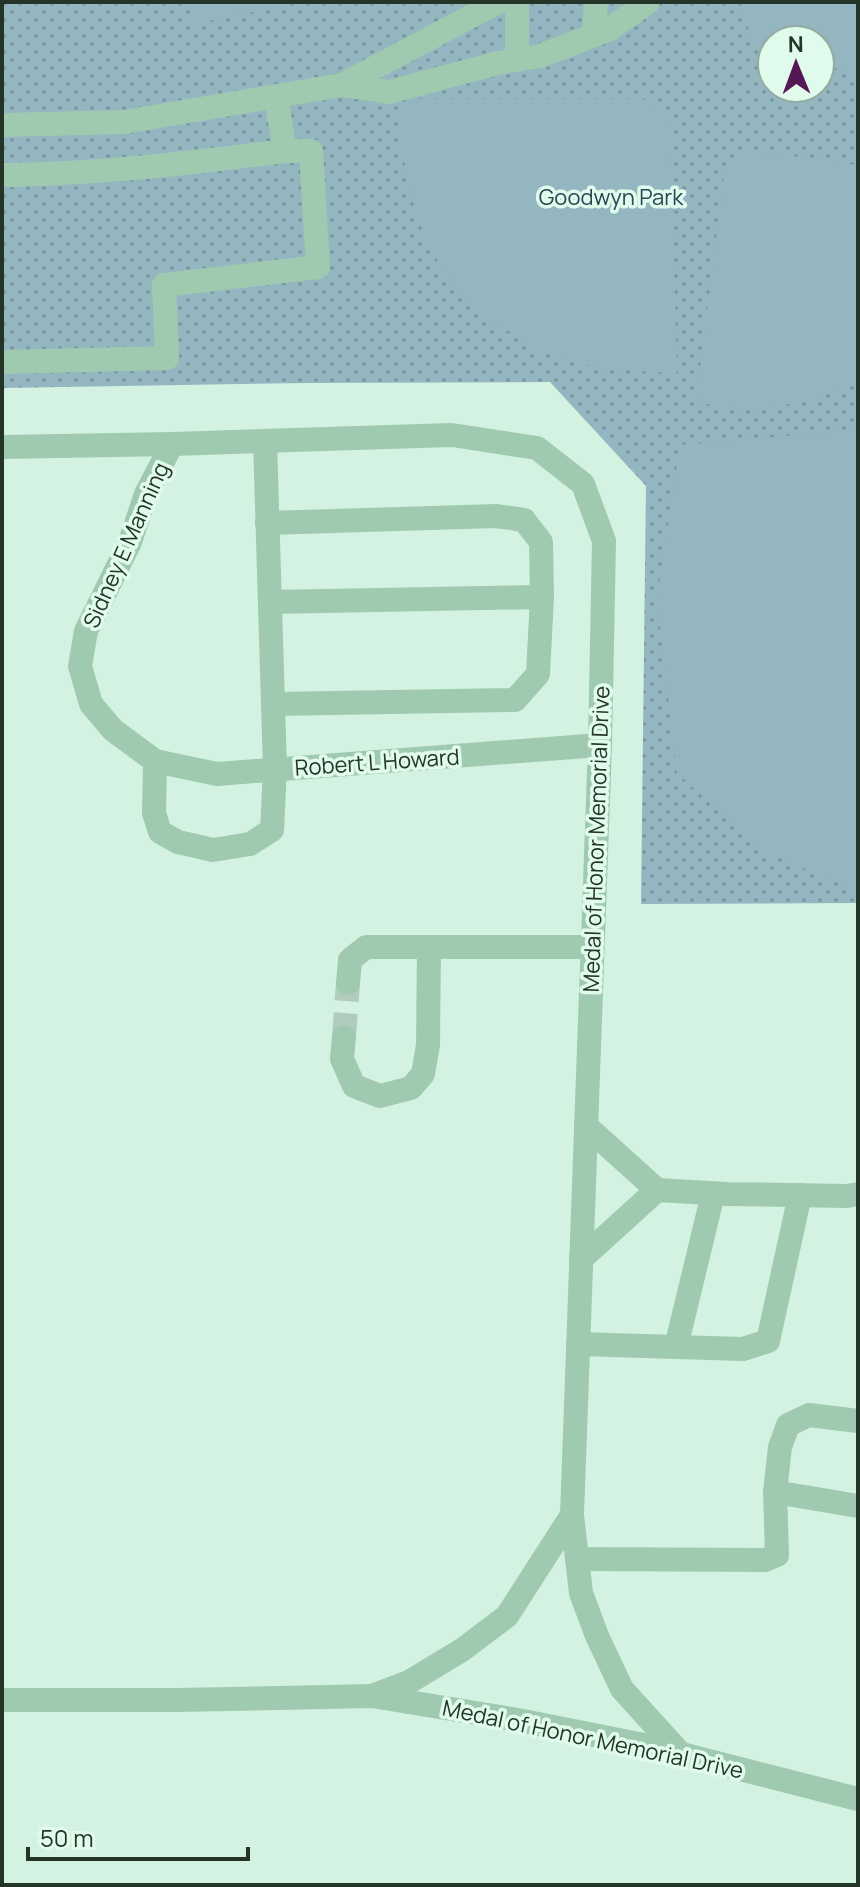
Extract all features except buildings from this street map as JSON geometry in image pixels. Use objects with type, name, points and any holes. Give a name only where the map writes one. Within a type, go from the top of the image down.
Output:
[{"type":"street","points":[[2,125],[124,122],[342,85],[498,2]]},
{"type":"street","points":[[517,2],[517,60]]},
{"type":"street","points":[[594,35],[596,2]]},
{"type":"street","points":[[342,85],[389,92],[498,63],[540,56],[610,29],[648,2]]},
{"type":"street","points":[[276,97],[285,151]]},
{"type":"street","points":[[2,175],[159,167],[285,151],[311,151],[318,267],[164,285],[167,358],[2,362]]},
{"type":"street","name":"Medal of Honor Memorial Drive","points":[[2,447],[452,435],[537,448],[583,484],[604,541],[600,745],[572,1515],[507,1616],[462,1650],[409,1682],[372,1696]]},
{"type":"street","points":[[155,761],[154,813],[160,832],[178,842],[213,850],[250,844],[272,830],[275,769],[265,441]]},
{"type":"street","name":"Sidney E Manning","points":[[155,761],[113,730],[91,704],[80,666],[86,631],[130,542],[146,494],[172,444]]},
{"type":"street","points":[[267,523],[496,516],[524,520],[541,542],[538,674],[515,700],[273,704]]},
{"type":"street","points":[[270,602],[542,597]]},
{"type":"street","name":"Robert L Howard","points":[[155,761],[217,774],[600,745]]},
{"type":"street","points":[[348,983],[350,960],[366,947],[592,947]]},
{"type":"street","points":[[344,1037],[342,1059],[354,1086],[380,1096],[411,1088],[423,1074],[428,1045],[429,947]]},
{"type":"street","points":[[586,1126],[657,1190],[713,1194],[858,1194]]},
{"type":"street","points":[[581,1259],[657,1190]]},
{"type":"street","points":[[676,1347],[713,1194]]},
{"type":"street","points":[[578,1344],[743,1349],[768,1341],[800,1195]]},
{"type":"street","points":[[577,1559],[765,1560],[777,1555],[775,1492],[780,1447],[788,1425],[809,1415],[858,1421]]},
{"type":"street","points":[[775,1492],[858,1506]]},
{"type":"street","points":[[572,1515],[581,1593],[597,1636],[622,1689],[680,1753]]},
{"type":"street","name":"Medal of Honor Memorial Drive","points":[[2,1700],[372,1696],[518,1720],[680,1753],[858,1799]]},
{"type":"green space","name":"Goodwyn Park","points":[[2,2],[858,2],[858,903],[641,904],[646,486],[550,382],[2,388]]},
{"type":"green space","points":[[188,2],[301,2],[193,24]]},
{"type":"green space","points":[[746,2],[858,2],[858,77],[836,68],[836,24],[756,24],[756,41],[752,39],[742,10]]},
{"type":"green space","points":[[413,99],[644,99],[670,120],[677,373],[602,369],[541,352],[477,311],[441,268],[416,217],[402,150],[402,107]]},
{"type":"green space","points":[[748,150],[858,165],[858,380],[798,402],[766,408],[729,408],[696,402],[725,166]]},
{"type":"green space","points":[[858,430],[858,888],[852,888],[760,850],[677,773],[657,600],[680,445]]},
{"type":"tunnel","points":[[344,1037],[348,983]]}]
